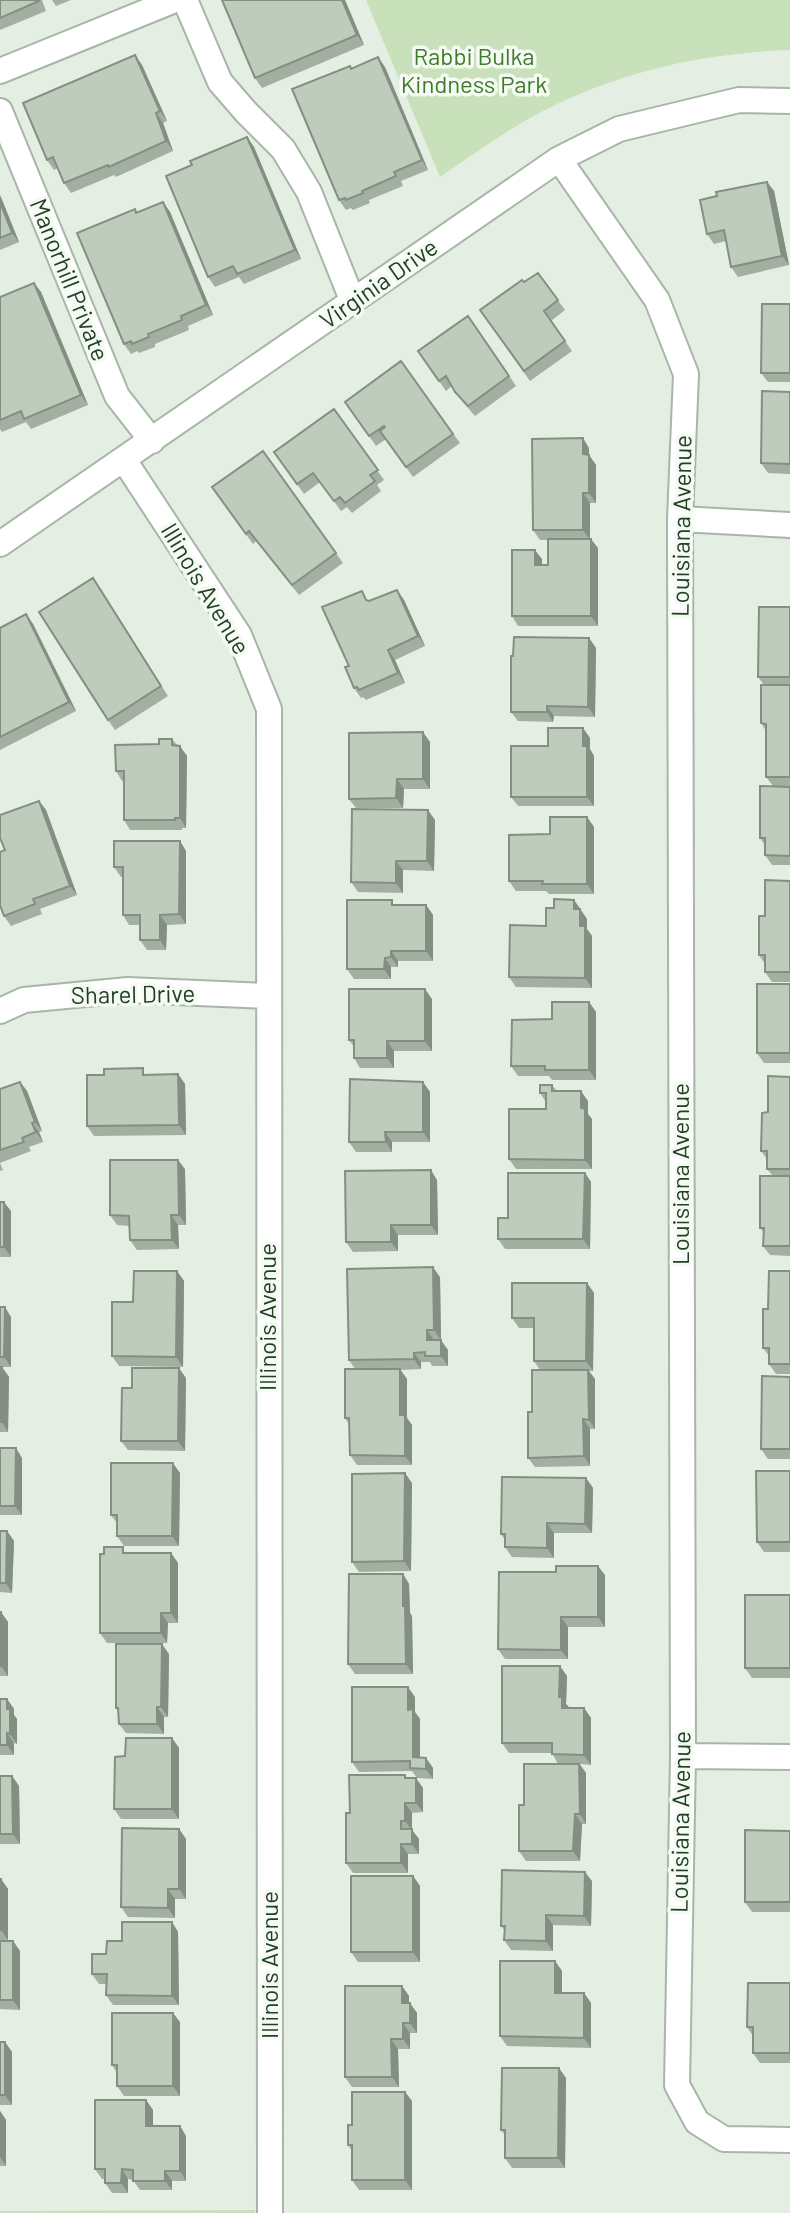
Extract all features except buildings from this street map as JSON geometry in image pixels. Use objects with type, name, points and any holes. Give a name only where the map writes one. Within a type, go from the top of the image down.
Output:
[{"type":"street","points":[[0,71],[175,0]]},
{"type":"street","points":[[185,0],[220,82],[283,149],[309,192],[353,302]]},
{"type":"street","name":"Virginia Drive","points":[[0,544],[559,159],[619,129],[739,100],[790,101]]},
{"type":"street","name":"Manorhill Private","points":[[0,111],[117,396],[152,441]]},
{"type":"street","name":"Louisiana Avenue","points":[[559,159],[657,300],[686,374],[680,519],[683,1756],[677,2085],[697,2122],[724,2139],[790,2140]]},
{"type":"street","name":"Illinois Avenue","points":[[124,460],[239,635],[269,709],[270,2213]]},
{"type":"street","points":[[680,519],[790,525]]},
{"type":"street","name":"Sharel Drive","points":[[0,1011],[24,1000],[128,990],[268,996]]},
{"type":"street","points":[[683,1756],[790,1757]]},
{"type":"green space","name":"Rabbi Bulka Kindness Park","points":[[366,0],[790,0],[790,50],[694,60],[602,85],[530,118],[440,177]]},
{"type":"green space","points":[[255,2210],[255,2213],[0,2213]]}]
